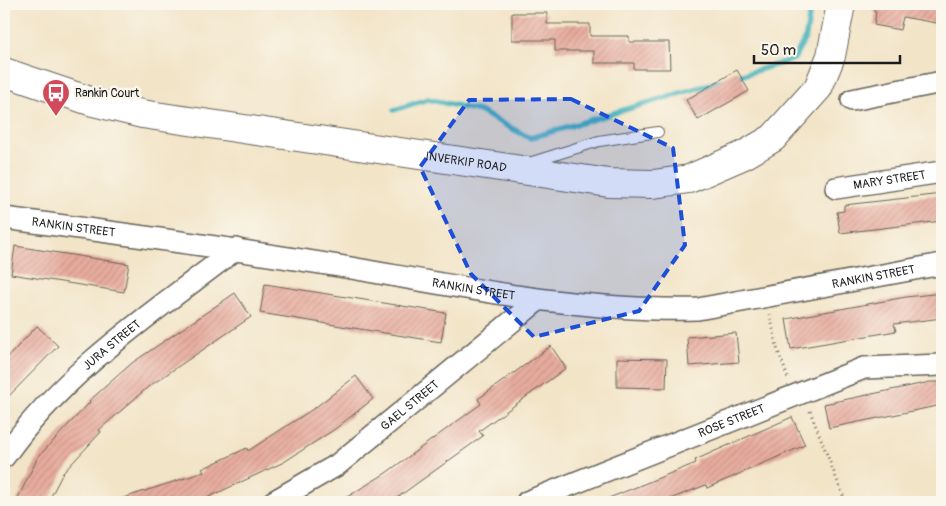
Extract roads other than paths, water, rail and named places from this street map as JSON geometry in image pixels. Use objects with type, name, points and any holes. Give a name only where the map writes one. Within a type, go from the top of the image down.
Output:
[{"type":"highway","name":"INVERKIP ROAD","points":[[4,72],[93,102],[142,114],[609,183],[652,184],[689,179],[744,155],[773,138],[818,88],[831,56],[841,4]]},
{"type":"street","points":[[852,100],[942,82]]},
{"type":"street","name":"MARY STREET","points":[[836,188],[942,172]]},
{"type":"street","name":"RANKIN STREET","points":[[4,218],[236,249],[538,300],[662,310],[698,309],[942,264]]},
{"type":"street","name":"JURA STREET","points":[[4,457],[42,408],[90,362],[236,249]]},
{"type":"street","name":"GAEL STREET","points":[[273,502],[337,465],[538,300]]},
{"type":"street","name":"ROSE STREET","points":[[527,502],[864,368],[942,366]]},
{"type":"lane","points":[[512,168],[599,141],[658,132]]},
{"type":"waterway","points":[[733,78],[794,59],[806,36],[811,4]]},
{"type":"waterway","points":[[394,110],[428,99],[479,111],[530,138],[721,81]]},
{"type":"place","name":"Rankin Court","points":[[56,117]]}]
